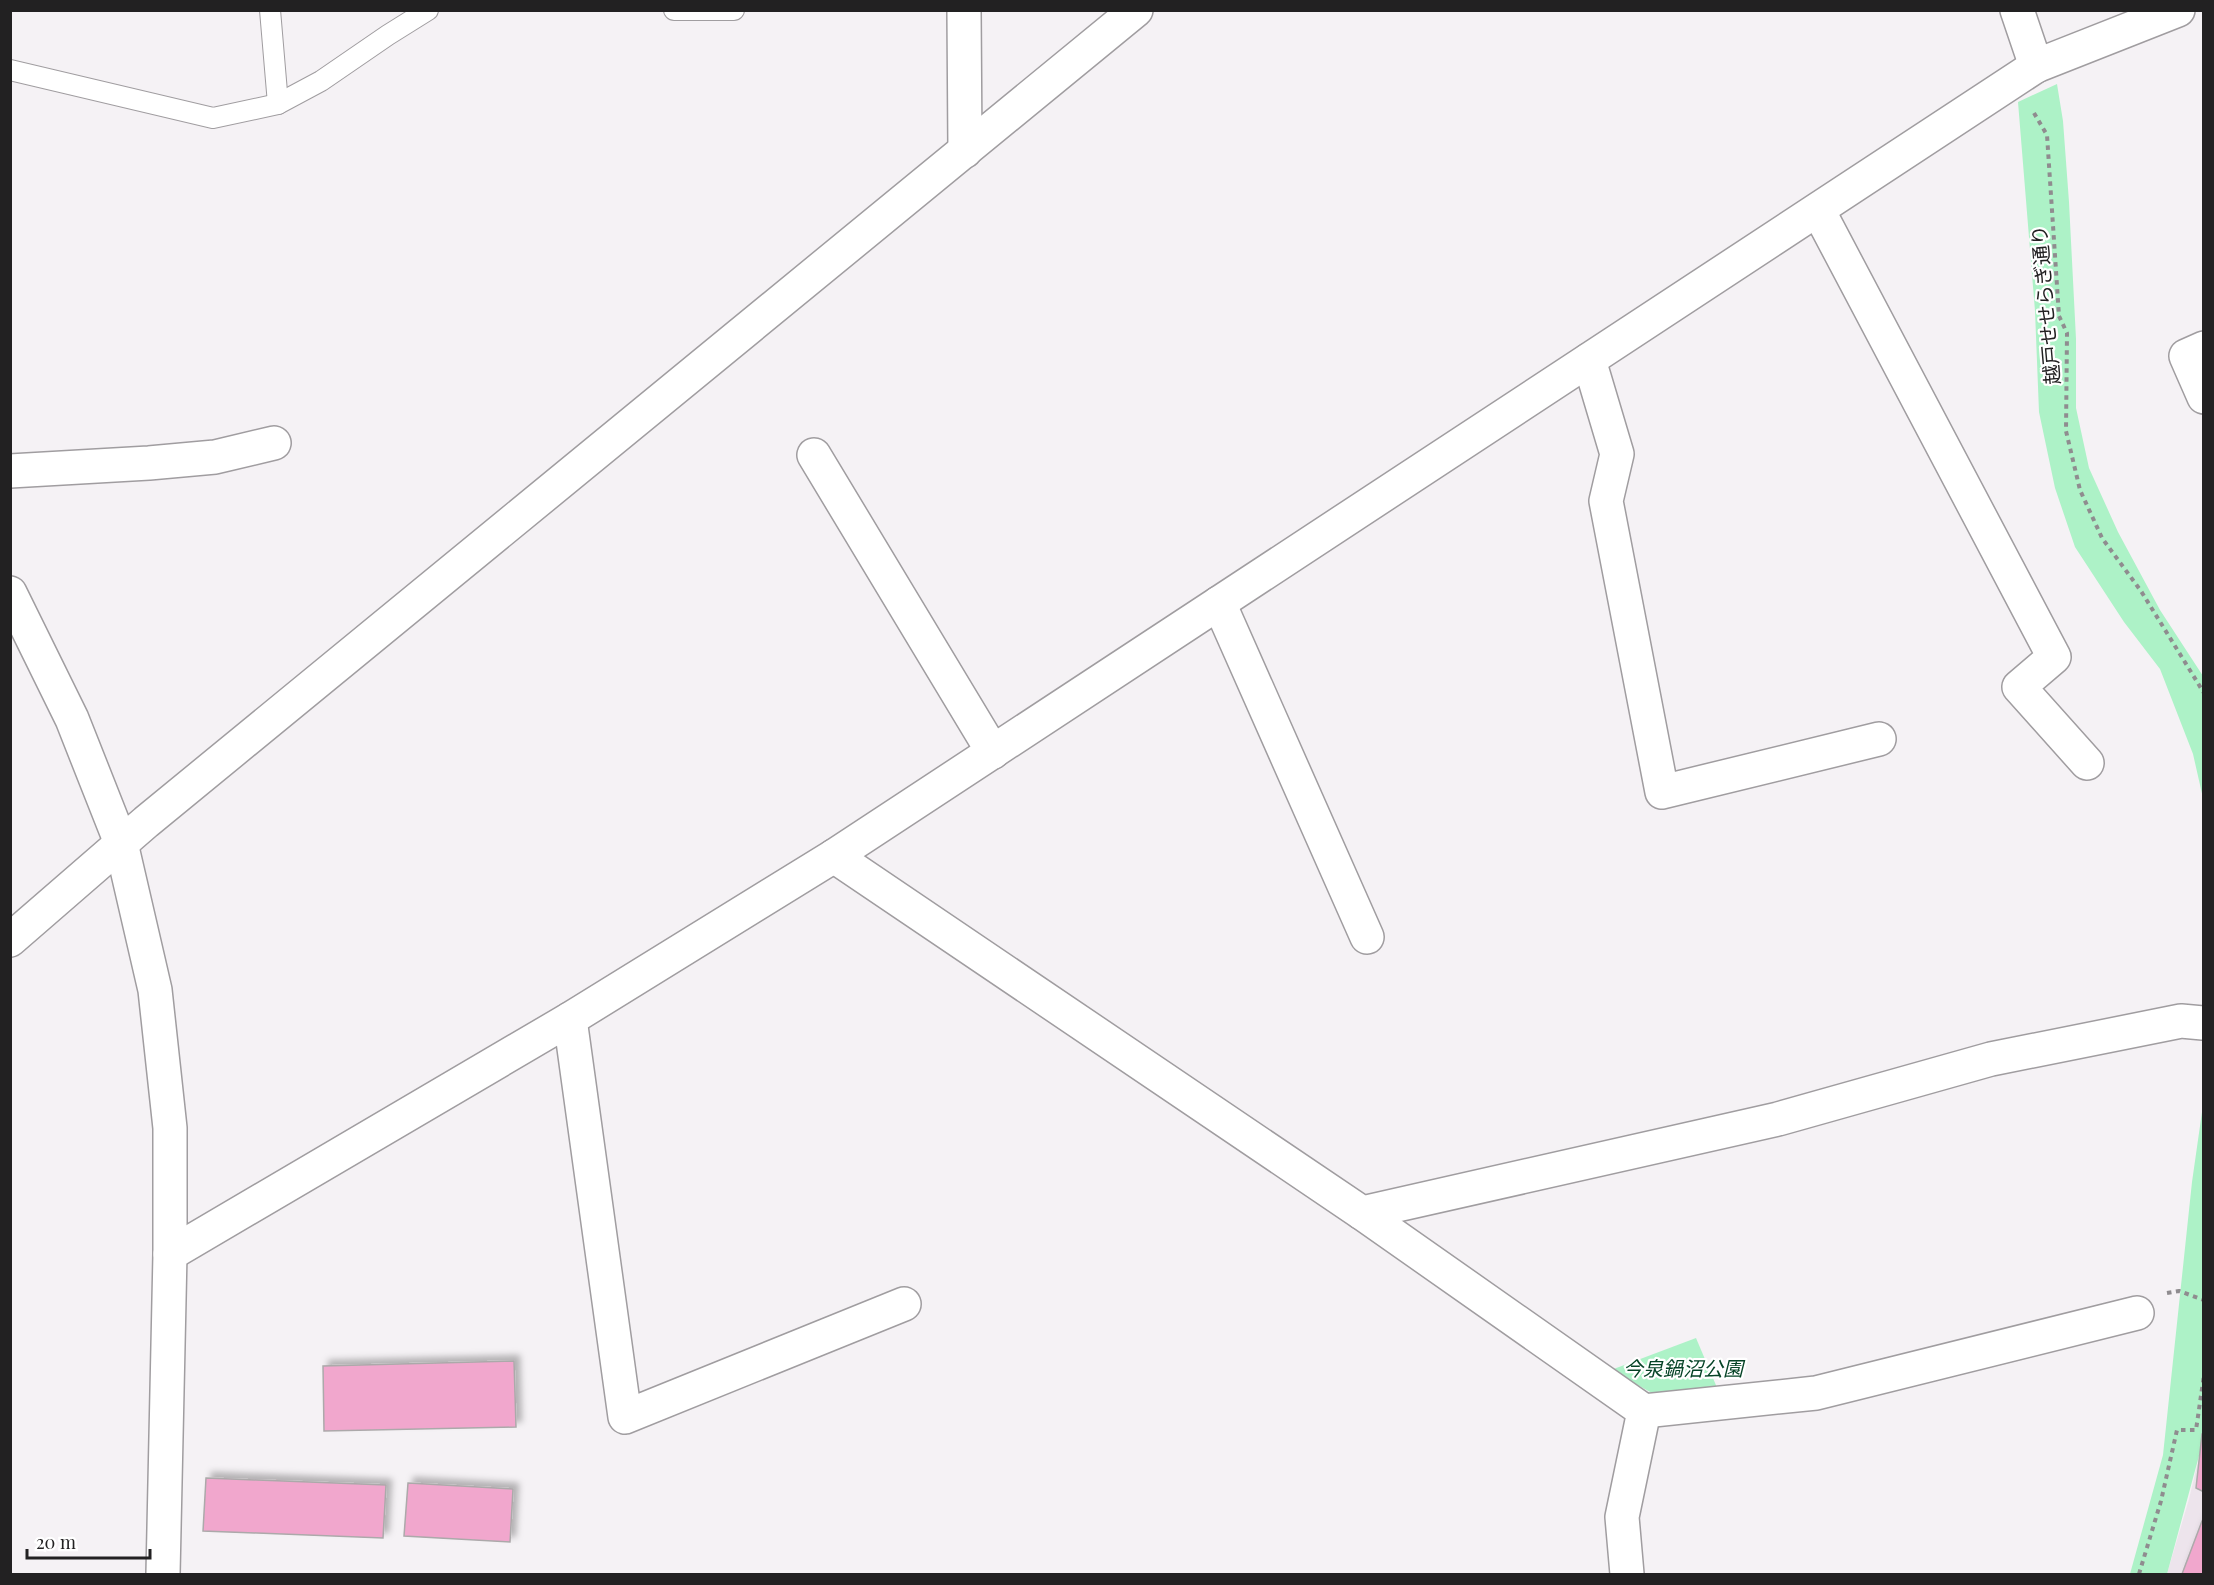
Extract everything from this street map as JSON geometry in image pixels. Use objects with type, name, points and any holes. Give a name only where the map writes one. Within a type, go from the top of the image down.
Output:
[{"type":"street","points":[[964,10],[965,151]]},
{"type":"street","points":[[10,939],[121,843],[1136,10]]},
{"type":"street","points":[[2017,10],[2036,66]]},
{"type":"street","points":[[170,1254],[570,1019],[834,856],[2036,66],[2178,10]]},
{"type":"street","points":[[1818,210],[2054,657],[2019,687],[2087,763]]},
{"type":"street","points":[[2204,348],[2186,356],[2204,397]]},
{"type":"street","points":[[1589,360],[1617,454],[1606,501],[1662,792],[1879,740]]},
{"type":"street","points":[[10,471],[204,458],[274,443]]},
{"type":"street","points":[[814,455],[993,752]]},
{"type":"street","points":[[10,593],[72,719],[121,843],[155,990],[170,1128],[170,1254],[163,1575]]},
{"type":"street","points":[[1219,603],[1367,937]]},
{"type":"street","points":[[834,856],[1362,1213],[1644,1411],[1816,1394],[2137,1313]]},
{"type":"street","points":[[570,1019],[625,1417],[904,1304]]},
{"type":"street","points":[[1362,1213],[1778,1119],[1991,1059],[2181,1021],[2204,1023]]},
{"type":"street","points":[[1627,1575],[1622,1517],[1644,1411]]},
{"type":"lane","points":[[270,10],[278,104]]},
{"type":"lane","points":[[10,70],[213,118],[278,104],[321,81],[428,10]]},
{"type":"lane","points":[[674,10],[734,10]]},
{"type":"path","name":"越戸せせらぎ通り","points":[[2031,108],[2047,135],[2059,316],[2067,333],[2066,431],[2080,490],[2102,538],[2142,591],[2204,693]]},
{"type":"path","points":[[2179,1292],[2204,1300]]},
{"type":"path","points":[[2139,1575],[2161,1501],[2177,1430],[2196,1430],[2204,1375]]},
{"type":"shaded area","points":[[2203,1441],[2203,1574],[2167,1574],[2189,1499]]},
{"type":"green space","points":[[2057,84],[2063,121],[2069,202],[2076,339],[2076,408],[2089,468],[2118,532],[2160,610],[2203,676],[2203,798],[2193,754],[2160,669],[2124,622],[2075,547],[2055,488],[2039,412],[2035,311],[2018,102]]},
{"type":"green space","points":[[2203,1105],[2203,1441],[2167,1574],[2130,1574],[2163,1455],[2192,1182]]},
{"type":"green space","name":"今泉鍋沼公園","points":[[1696,1338],[1718,1390],[1659,1397],[1611,1370]]},
{"type":"building","points":[[514,1361],[516,1427],[324,1431],[323,1366]]},
{"type":"building","points":[[2202,1434],[2204,1434],[2204,1492],[2196,1488]]},
{"type":"building","points":[[206,1478],[386,1485],[383,1538],[203,1531]]},
{"type":"building","points":[[408,1483],[513,1489],[510,1542],[404,1536]]},
{"type":"building","points":[[2202,1521],[2204,1521],[2204,1574],[2182,1574]]}]
